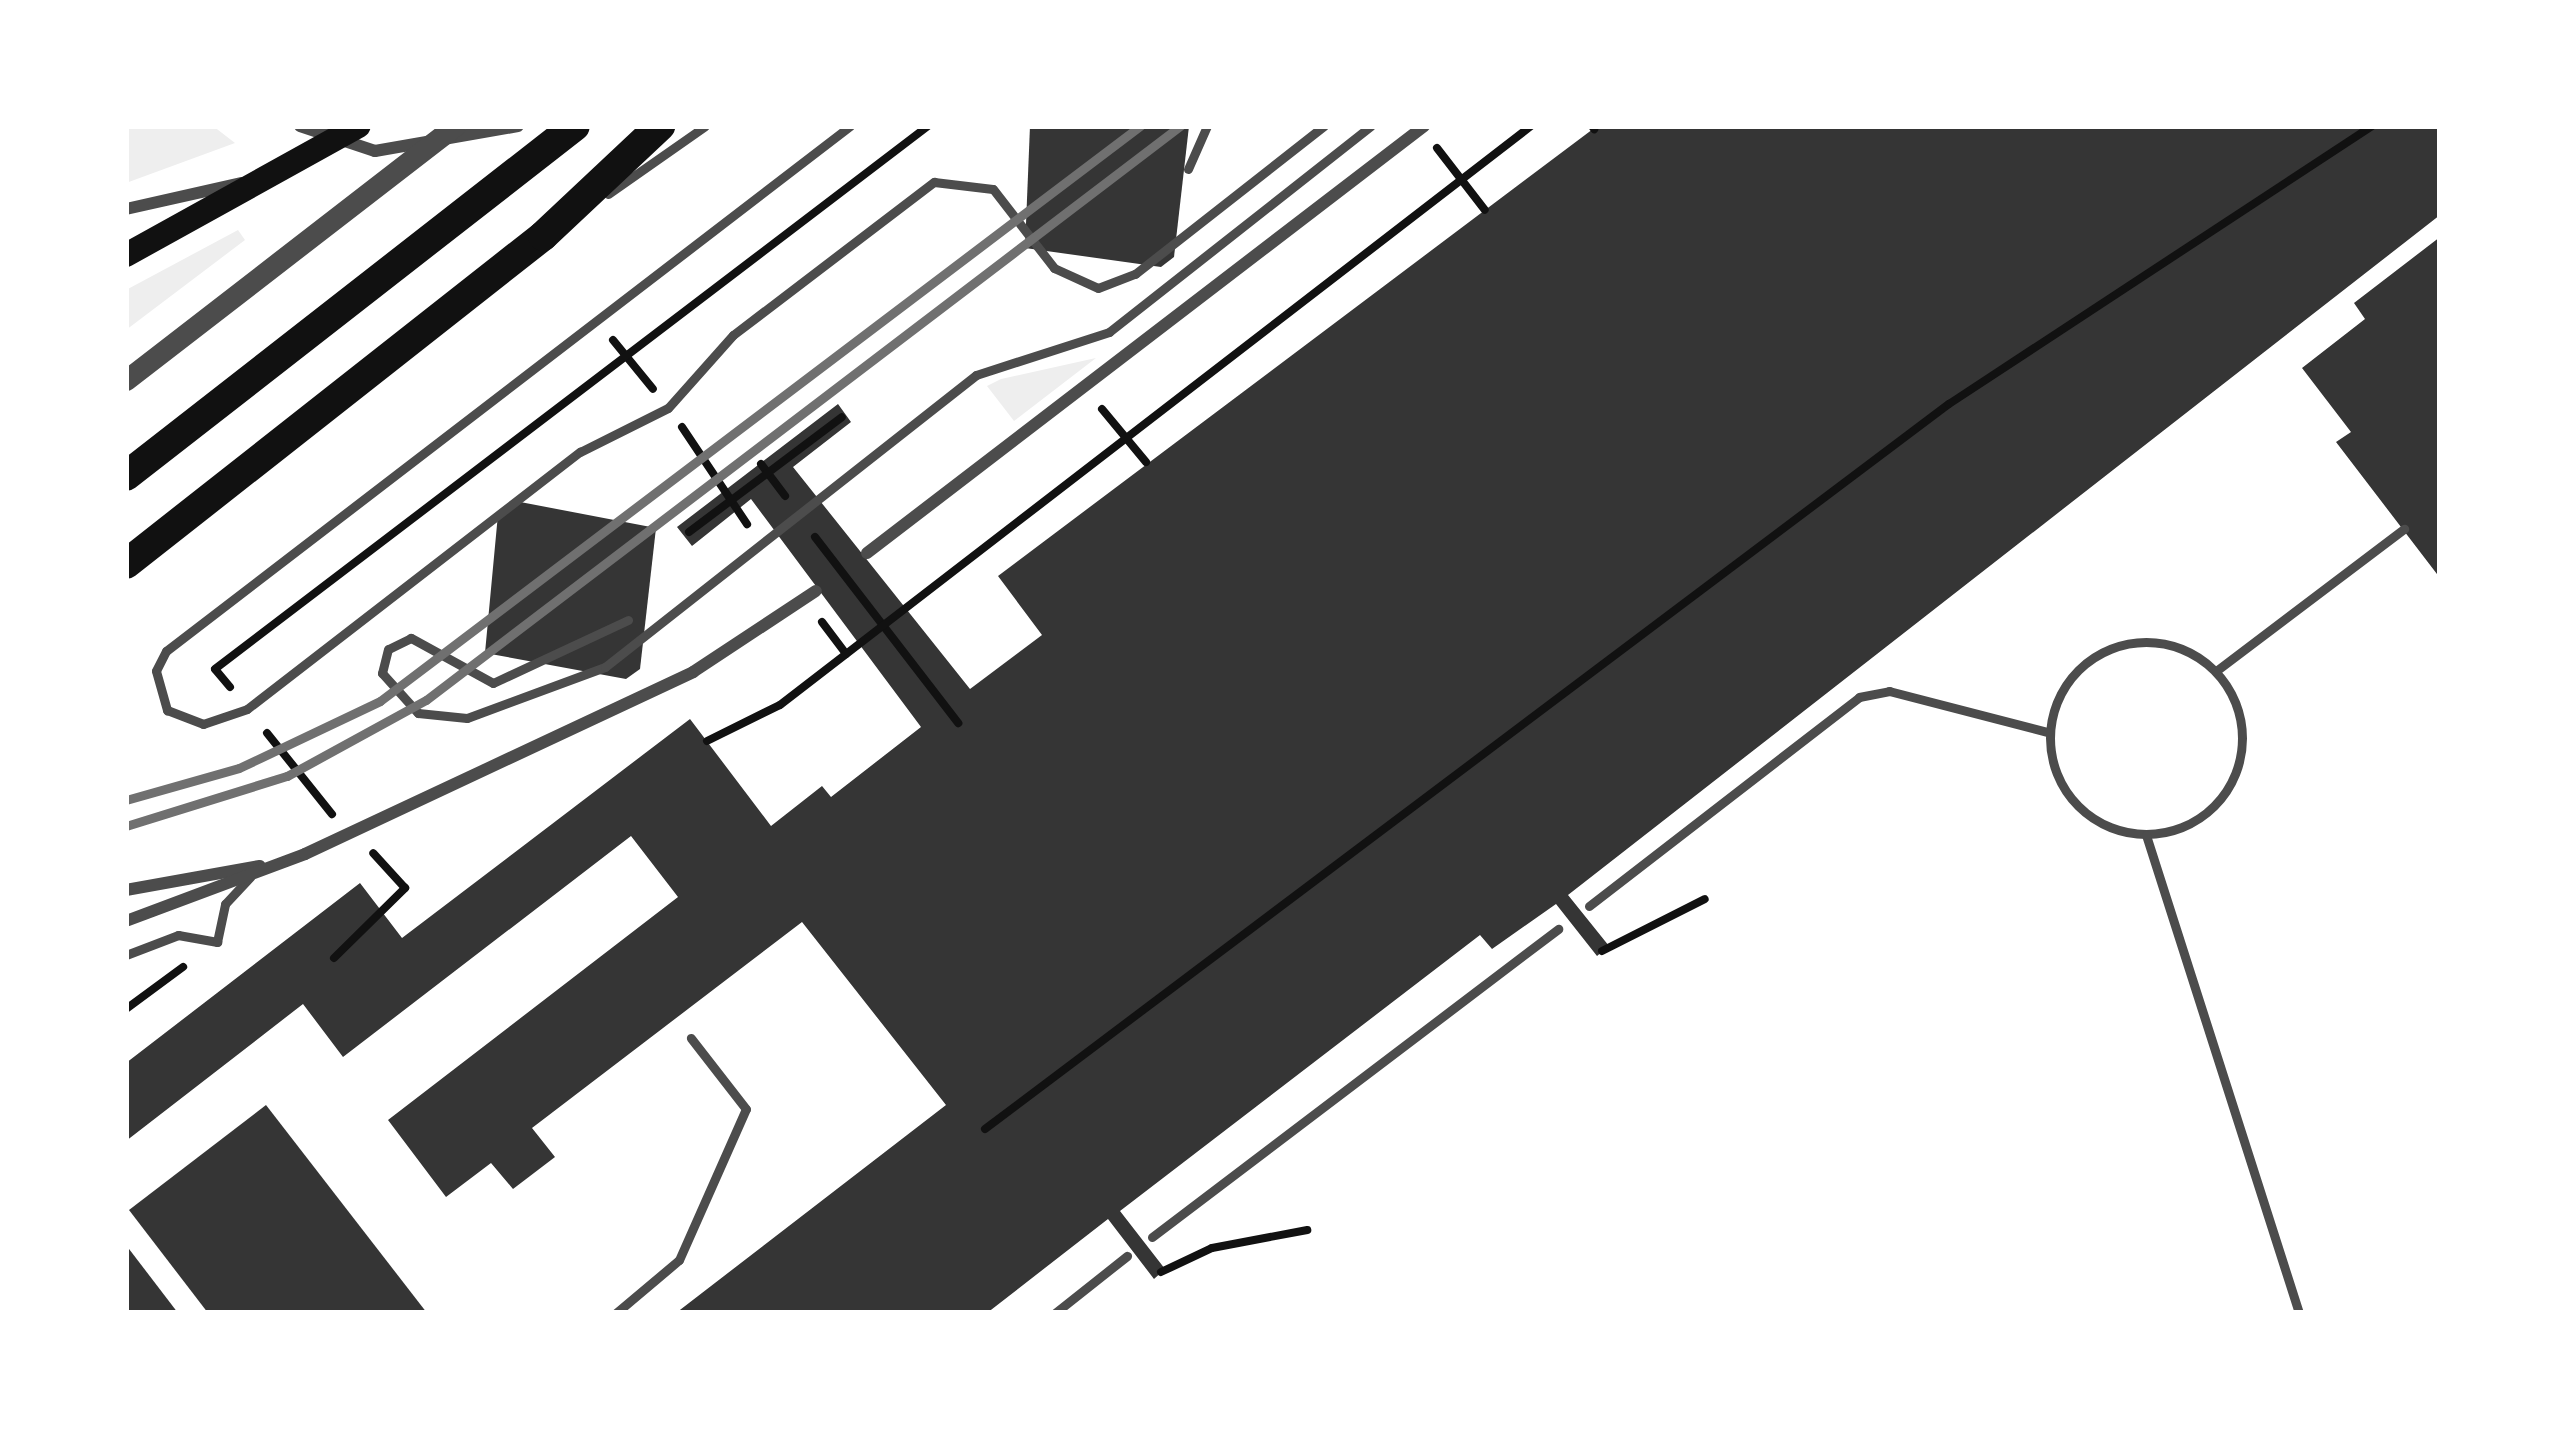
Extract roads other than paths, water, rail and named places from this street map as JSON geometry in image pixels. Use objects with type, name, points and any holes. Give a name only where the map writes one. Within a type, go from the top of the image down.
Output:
[{"type":"main road","points":[[126,256],[359,126]]},
{"type":"main road","points":[[126,476],[574,126]]},
{"type":"main road","points":[[126,564],[543,236],[660,126]]},
{"type":"street","points":[[300,126],[375,151],[496,136],[518,126]]},
{"type":"street","points":[[126,380],[455,126]]},
{"type":"street","points":[[867,553],[1423,127]]},
{"type":"street","points":[[126,209],[260,178]]},
{"type":"street","points":[[126,920],[305,854],[693,672],[816,591]]},
{"type":"street","points":[[126,890],[305,854]]},
{"type":"lane","points":[[543,236],[705,126]]},
{"type":"lane","points":[[850,126],[166,651],[156,671],[167,710],[203,724],[247,709],[580,452],[668,408],[733,335],[934,182],[994,189],[1054,268],[1098,288],[1135,274],[1324,126]]},
{"type":"lane","points":[[1188,170],[1207,126]]},
{"type":"lane","points":[[628,620],[493,683],[411,638],[388,649],[382,673],[418,713],[467,718],[605,667],[976,375],[1108,332],[1371,126]]},
{"type":"lane","points":[[2216,670],[2404,529]]},
{"type":"lane","points":[[2126,643],[2189,651],[2216,670],[2234,697],[2241,760],[2206,814],[2146,835],[2086,816],[2051,764],[2048,732],[2072,675],[2126,643]]},
{"type":"lane","points":[[1588,906],[1859,697],[1889,691],[2048,732]]},
{"type":"lane","points":[[2146,835],[2299,1313]]},
{"type":"lane","points":[[126,955],[178,935],[217,942],[225,904],[250,878]]},
{"type":"lane","points":[[1152,1237],[1558,929]]},
{"type":"lane","points":[[616,1313],[679,1260],[746,1109],[691,1037]]},
{"type":"lane","points":[[1055,1313],[1127,1256]]},
{"type":"railway","points":[[126,800],[239,768],[380,701],[1140,126]]},
{"type":"railway","points":[[126,826],[287,776],[426,700],[1180,126]]}]
